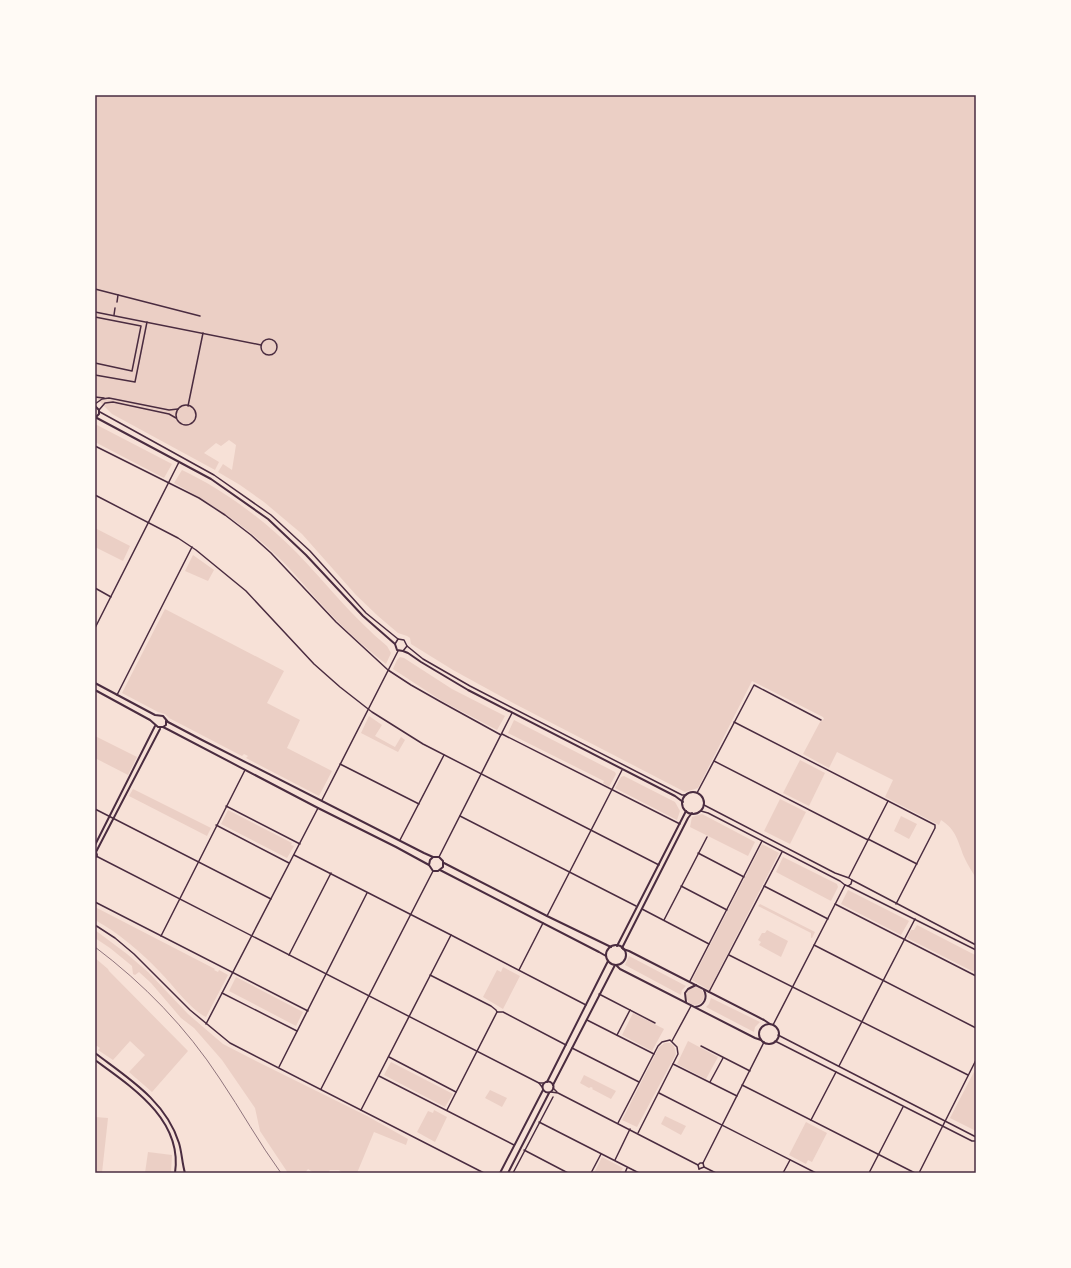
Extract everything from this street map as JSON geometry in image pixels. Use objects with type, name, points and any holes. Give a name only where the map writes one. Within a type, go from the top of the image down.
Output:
[{"type":"street","points":[[95,289],[200,316]]},
{"type":"street","points":[[116,302],[118,295]]},
{"type":"street","points":[[114,315],[115,308]]},
{"type":"street","points":[[95,312],[261,345]]},
{"type":"street","points":[[95,317],[141,326],[132,371],[95,363]]},
{"type":"street","points":[[124,323],[125,318]]},
{"type":"street","points":[[95,374],[135,382],[147,322]]},
{"type":"street","points":[[188,406],[203,334]]},
{"type":"street","points":[[266,339],[272,339],[276,343],[277,348],[274,353],[267,355],[262,350],[261,345],[266,339]]},
{"type":"street","points":[[95,397],[114,399],[169,410],[178,409],[183,406],[188,406],[194,410],[195,416],[192,422],[186,425],[183,425],[169,414],[114,402],[106,403],[95,417],[226,489],[268,519],[306,555],[363,616],[395,644],[395,648],[398,651]]},
{"type":"street","points":[[106,398],[98,401],[95,405],[99,411],[214,475],[266,511],[310,551],[366,612],[398,639],[404,640],[407,646],[424,659],[470,686],[682,795],[697,793],[702,796],[704,805],[701,811]]},
{"type":"street","points":[[176,418],[178,409]]},
{"type":"street","points":[[95,446],[199,498],[225,515],[251,535],[288,570],[351,638],[388,670],[411,685],[502,734],[680,824]]},
{"type":"street","points":[[95,628],[179,462]]},
{"type":"street","points":[[95,495],[192,547],[246,591],[314,664],[368,709],[406,734],[444,755],[658,866]]},
{"type":"street","points":[[117,695],[192,547]]},
{"type":"street","points":[[95,588],[111,597]]},
{"type":"street","points":[[395,644],[398,639]]},
{"type":"street","points":[[403,651],[407,646]]},
{"type":"street","points":[[322,801],[398,651]]},
{"type":"street","points":[[398,651],[403,651],[450,680],[675,796],[683,802]]},
{"type":"street","points":[[95,684],[117,695],[156,719]]},
{"type":"street","points":[[697,793],[754,685],[821,720]]},
{"type":"street","points":[[95,690],[156,719],[164,717],[166,721],[400,841],[433,857],[439,857],[444,863],[547,916],[610,947],[617,946],[629,951],[773,1025],[777,1028],[778,1035],[775,1041],[769,1043],[754,1038],[620,969],[608,961],[606,956],[599,952],[440,870],[433,871]]},
{"type":"street","points":[[439,857],[512,713]]},
{"type":"street","points":[[156,719],[156,726],[96,851],[96,857],[539,1083],[544,1092],[556,1092],[630,1129],[698,1165],[698,1173]]},
{"type":"street","points":[[95,845],[161,728],[166,725],[166,721]]},
{"type":"street","points":[[734,722],[935,825],[935,828],[896,904]]},
{"type":"street","points":[[156,726],[396,847],[429,865],[433,871]]},
{"type":"street","points":[[400,841],[444,755]]},
{"type":"street","points":[[714,761],[917,864]]},
{"type":"street","points":[[340,764],[419,804]]},
{"type":"street","points":[[160,936],[245,770]]},
{"type":"street","points":[[547,916],[622,770]]},
{"type":"street","points":[[686,795],[683,802],[684,808],[692,814]]},
{"type":"street","points":[[849,878],[888,801]]},
{"type":"street","points":[[704,805],[844,877],[849,878],[976,945]]},
{"type":"street","points":[[226,806],[300,844]]},
{"type":"street","points":[[206,1024],[318,808]]},
{"type":"street","points":[[95,809],[271,899]]},
{"type":"street","points":[[617,946],[686,811]]},
{"type":"street","points":[[508,1173],[553,1088],[553,1085],[599,994],[615,965],[620,964],[625,958],[623,949],[688,818],[692,814],[701,811],[708,813],[841,881],[845,885],[976,950]]},
{"type":"street","points":[[460,816],[638,907]]},
{"type":"street","points":[[216,825],[290,863]]},
{"type":"street","points":[[664,920],[707,837]]},
{"type":"street","points":[[690,982],[762,841]]},
{"type":"street","points":[[709,992],[783,851]]},
{"type":"street","points":[[698,853],[744,877]]},
{"type":"street","points":[[294,855],[586,1005]]},
{"type":"street","points":[[429,865],[430,860],[433,857]]},
{"type":"street","points":[[440,870],[444,863]]},
{"type":"street","points":[[321,1089],[433,871]]},
{"type":"street","points":[[289,955],[330,874]]},
{"type":"street","points":[[841,881],[844,877]]},
{"type":"street","points":[[848,886],[851,884],[852,880]]},
{"type":"street","points":[[773,1025],[845,885]]},
{"type":"street","points":[[681,886],[727,910]]},
{"type":"street","points":[[764,886],[828,919]]},
{"type":"street","points":[[278,1067],[308,1011],[367,893]]},
{"type":"street","points":[[95,902],[308,1011]]},
{"type":"street","points":[[835,904],[976,976]]},
{"type":"street","points":[[642,909],[710,944]]},
{"type":"street","points":[[839,1066],[914,919]]},
{"type":"street","points":[[519,970],[543,923]]},
{"type":"street","points":[[95,925],[115,938],[134,954],[177,998],[230,1043],[484,1173]]},
{"type":"street","points":[[361,1110],[451,935]]},
{"type":"street","points":[[814,945],[976,1028]]},
{"type":"street","points":[[606,956],[606,953],[610,947]]},
{"type":"street","points":[[729,955],[968,1075]]},
{"type":"street","points":[[500,1173],[545,1082],[566,1045],[608,961]]},
{"type":"street","points":[[430,976],[491,1006],[497,1012],[502,1012],[566,1045]]},
{"type":"street","points":[[687,1003],[685,993],[688,989],[696,985]]},
{"type":"street","points":[[694,1007],[700,1006],[705,1000],[706,993],[704,989]]},
{"type":"street","points":[[222,993],[297,1031]]},
{"type":"street","points":[[599,994],[654,1023]]},
{"type":"street","points":[[672,1041],[691,1006]]},
{"type":"street","points":[[617,1035],[630,1010]]},
{"type":"street","points":[[447,1110],[497,1012]]},
{"type":"street","points":[[586,1020],[654,1054]]},
{"type":"street","points":[[761,1040],[759,1035],[761,1028],[770,1024]]},
{"type":"street","points":[[778,1035],[976,1138]]},
{"type":"street","points":[[618,1123],[658,1046],[662,1042],[668,1040],[672,1041],[677,1047],[678,1052],[638,1134]]},
{"type":"street","points":[[775,1041],[972,1141],[976,1141]]},
{"type":"street","points":[[704,1168],[703,1163],[764,1042]]},
{"type":"street","points":[[701,1046],[750,1071]]},
{"type":"street","points":[[572,1048],[639,1082]]},
{"type":"street","points":[[95,1054],[136,1084],[150,1096],[159,1107],[168,1119],[176,1135],[185,1173]]},
{"type":"street","points":[[389,1058],[456,1092]]},
{"type":"street","points":[[710,1082],[723,1058]]},
{"type":"street","points":[[95,1060],[133,1088],[155,1110],[169,1133],[173,1144],[176,1156],[175,1173]]},
{"type":"street","points":[[919,1173],[976,1060]]},
{"type":"street","points":[[673,1064],[737,1096]]},
{"type":"street","points":[[811,1121],[836,1072]]},
{"type":"street","points":[[379,1076],[514,1145]]},
{"type":"street","points":[[539,1083],[549,1082],[553,1085]]},
{"type":"street","points":[[742,1085],[914,1173]]},
{"type":"street","points":[[553,1088],[556,1092]]},
{"type":"street","points":[[659,1093],[816,1173]]},
{"type":"street","points":[[513,1173],[553,1097]]},
{"type":"street","points":[[869,1173],[903,1106]]},
{"type":"street","points":[[539,1122],[639,1173]]},
{"type":"street","points":[[614,1160],[630,1129]]},
{"type":"street","points":[[524,1150],[568,1173]]},
{"type":"street","points":[[591,1173],[601,1154]]},
{"type":"street","points":[[783,1173],[790,1160]]},
{"type":"street","points":[[698,1165],[703,1163]]},
{"type":"street","points":[[625,1173],[628,1167]]},
{"type":"street","points":[[699,1169],[704,1168],[716,1173]]},
{"type":"shaded area","points":[[95,95],[976,95],[976,878],[965,859],[951,828],[941,820],[939,825],[885,797],[893,780],[837,752],[829,768],[803,754],[820,722],[824,719],[823,717],[752,681],[698,788],[685,792],[515,704],[453,670],[411,644],[410,638],[398,633],[356,595],[302,534],[264,502],[218,472],[223,464],[232,470],[236,445],[229,440],[221,446],[216,443],[204,453],[219,462],[215,470],[112,414],[95,397]]},
{"type":"shaded area","points":[[95,424],[172,464],[164,478],[95,442]]},
{"type":"shaded area","points":[[182,470],[228,496],[242,506],[270,528],[296,552],[351,612],[387,646],[391,653],[386,664],[338,621],[290,569],[266,546],[229,517],[174,483]]},
{"type":"shaded area","points":[[95,528],[130,546],[123,561],[95,547]]},
{"type":"shaded area","points":[[193,555],[214,570],[208,581],[185,571]]},
{"type":"shaded area","points":[[165,609],[284,671],[267,703],[300,720],[287,748],[332,771],[319,796],[246,758],[248,756],[244,754],[242,756],[169,718],[165,714],[158,712],[122,693]]},
{"type":"shaded area","points":[[400,657],[404,658],[452,689],[505,716],[497,730],[442,701],[393,669]]},
{"type":"shaded area","points":[[369,716],[382,725],[375,736],[395,747],[401,737],[405,740],[398,752],[361,733]]},
{"type":"shaded area","points":[[514,720],[615,772],[616,774],[609,787],[603,783],[604,781],[508,733]]},
{"type":"shaded area","points":[[95,736],[137,757],[128,775],[95,758]]},
{"type":"shaded area","points":[[800,760],[825,773],[809,806],[783,793]]},
{"type":"shaded area","points":[[624,776],[675,802],[680,811],[677,820],[615,788],[621,777]]},
{"type":"shaded area","points":[[133,789],[211,828],[207,836],[129,796]]},
{"type":"shaded area","points":[[780,799],[806,812],[790,844],[764,831]]},
{"type":"shaded area","points":[[228,810],[292,843],[291,845],[294,846],[287,858],[221,824]]},
{"type":"shaded area","points":[[702,814],[755,842],[748,856],[690,827],[692,817]]},
{"type":"shaded area","points":[[901,816],[917,824],[909,839],[894,831]]},
{"type":"shaded area","points":[[762,844],[779,853],[709,990],[692,980]]},
{"type":"shaded area","points":[[783,857],[837,884],[838,887],[831,901],[776,872]]},
{"type":"shaded area","points":[[848,890],[909,921],[901,935],[841,904]]},
{"type":"shaded area","points":[[760,904],[815,932],[812,938],[811,933],[758,906]]},
{"type":"shaded area","points":[[95,907],[215,969],[214,970],[218,972],[219,970],[228,975],[206,1017],[194,1009],[160,972],[137,950],[113,931],[95,920]]},
{"type":"shaded area","points":[[917,925],[975,955],[976,973],[907,938],[911,930],[914,930]]},
{"type":"shaded area","points":[[95,930],[148,972],[188,1014],[223,1044],[367,1116],[408,1139],[406,1145],[374,1132],[357,1173],[343,1173],[339,1170],[330,1170],[328,1173],[314,1173],[308,1169],[305,1173],[288,1173],[260,1131],[255,1108],[222,1060],[194,1028],[181,1018],[151,983],[139,972],[135,975],[133,974],[132,966],[95,938]]},
{"type":"shaded area","points":[[767,930],[788,941],[781,957],[759,945],[761,942],[758,940],[762,933],[765,933]]},
{"type":"shaded area","points":[[629,956],[686,986],[682,990],[681,995],[625,965]]},
{"type":"shaded area","points":[[95,958],[108,969],[188,1051],[152,1092],[129,1072],[145,1055],[130,1041],[113,1060],[98,1050],[100,1048],[97,1046],[95,1047]]},
{"type":"shaded area","points":[[503,967],[520,976],[503,1009],[483,997],[497,970],[501,972]]},
{"type":"shaded area","points":[[236,977],[303,1012],[296,1026],[229,991]]},
{"type":"shaded area","points":[[695,987],[701,990],[704,996],[701,1002],[695,1005],[689,1002],[686,996],[689,990]]},
{"type":"shaded area","points":[[711,998],[760,1022],[755,1027],[754,1032],[706,1007]]},
{"type":"shaded area","points":[[633,1013],[664,1029],[652,1051],[622,1035]]},
{"type":"shaded area","points":[[688,1041],[718,1057],[706,1079],[677,1064]]},
{"type":"shaded area","points":[[665,1043],[670,1043],[674,1046],[676,1054],[637,1127],[622,1120],[659,1047]]},
{"type":"shaded area","points":[[391,1062],[453,1094],[445,1107],[384,1075]]},
{"type":"shaded area","points":[[976,1068],[976,1131],[950,1118]]},
{"type":"shaded area","points":[[584,1075],[616,1091],[611,1099],[592,1089],[593,1088],[589,1088],[580,1083]]},
{"type":"shaded area","points":[[490,1090],[507,1098],[502,1107],[485,1098]]},
{"type":"shaded area","points":[[434,1110],[447,1117],[435,1142],[417,1132],[428,1111],[433,1113]]},
{"type":"shaded area","points":[[665,1116],[686,1126],[681,1135],[661,1124]]},
{"type":"shaded area","points":[[95,1117],[108,1118],[102,1173],[95,1173]]},
{"type":"shaded area","points":[[806,1122],[827,1133],[812,1162],[808,1160],[806,1164],[789,1155]]},
{"type":"shaded area","points":[[148,1152],[172,1155],[171,1173],[145,1173]]},
{"type":"shaded area","points":[[602,1157],[623,1168],[620,1173],[594,1173]]},
{"type":"railway","points":[[95,947],[147,991],[193,1042],[220,1079],[281,1173]]}]
